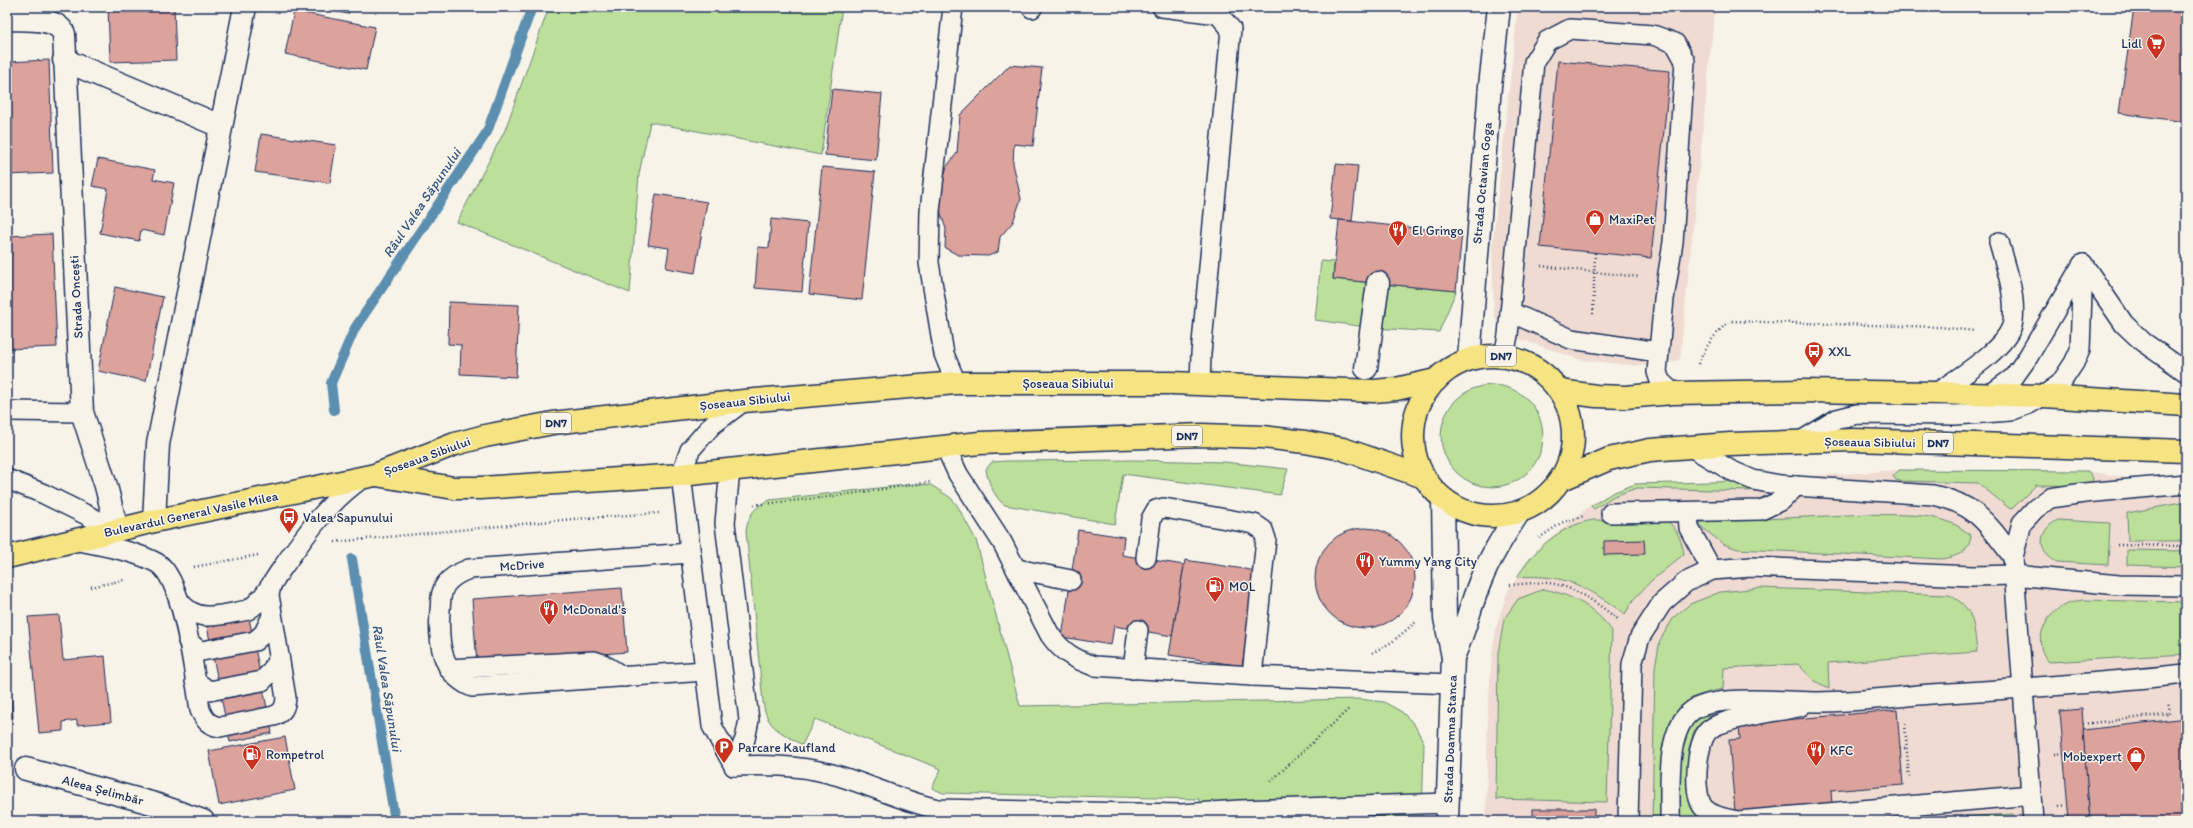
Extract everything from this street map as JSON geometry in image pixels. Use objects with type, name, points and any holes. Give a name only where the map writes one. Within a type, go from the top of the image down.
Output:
[{"type":"main road","name":"Șoseaua Sibiului","points":[[1487,356],[1504,356],[1520,360],[1536,368],[1549,378],[1560,391],[1568,407],[1573,426],[1573,445],[1570,457],[1560,480],[1549,494],[1534,505],[1519,512],[1499,516],[1479,515],[1460,509],[1443,499],[1424,477],[1416,457],[1413,437],[1416,416],[1423,396],[1436,380],[1451,368],[1469,360],[1487,356]]},
{"type":"main road","name":"Șoseaua Sibiului","points":[[369,476],[455,444],[485,436],[553,423],[744,401],[956,383],[1200,384],[1374,391],[1396,389],[1436,380]]},
{"type":"main road","points":[[1560,391],[1596,396],[1625,397],[1673,393],[1803,391],[1991,394],[2186,405]]},
{"type":"main road","name":"Șoseaua Sibiului","points":[[369,476],[454,488],[481,488],[680,475],[946,446],[1023,440],[1202,435],[1263,437],[1305,442],[1343,449],[1424,477]]},
{"type":"main road","name":"Șoseaua Sibiului","points":[[1560,480],[1609,460],[1650,450],[1801,441],[1854,440],[2186,451]]},
{"type":"main road","name":"Bulevardul General Vasile Milea","points":[[7,557],[117,530],[369,476]]},
{"type":"main road","points":[[7,564],[43,549]]},
{"type":"street","points":[[154,522],[158,444],[220,126],[245,7]]},
{"type":"street","name":"Strada Octavian Goga","points":[[1469,360],[1490,86],[1499,7]]},
{"type":"street","name":"Strada Oncești","points":[[7,19],[53,22],[62,29],[64,34],[64,60],[82,412],[106,486],[117,530]]},
{"type":"street","points":[[64,60],[220,126]]},
{"type":"street","points":[[1366,368],[1378,283]]},
{"type":"street","name":"Strada Doamna Stanca","points":[[1443,499],[1445,618],[1453,657],[1447,812]]},
{"type":"street","name":"Strada Doamna Stanca","points":[[1453,657],[1461,640],[1476,591],[1488,564],[1519,512]]},
{"type":"street","name":"Aleea Șelimbăr","points":[[26,769],[155,804],[203,821]]},
{"type":"lane","points":[[953,7],[930,211],[929,263],[944,354],[956,383]]},
{"type":"lane","points":[[1162,7],[1218,14],[1232,29],[1201,354],[1200,384]]},
{"type":"lane","points":[[1504,356],[1508,335],[1534,62],[1547,41],[1570,29],[1653,35],[1676,43],[1685,61],[1673,242],[1658,352],[1657,372],[1660,381],[1673,393]]},
{"type":"lane","points":[[1936,393],[1975,366],[2001,343],[2013,322],[2012,293],[1999,242]]},
{"type":"lane","points":[[2083,264],[2124,324],[2143,342],[2186,372]]},
{"type":"lane","points":[[1991,394],[2013,378],[2028,357],[2083,264]]},
{"type":"lane","points":[[1801,441],[1837,419],[1857,414],[1956,415],[2010,411],[2029,404],[2043,396],[2060,384],[2074,364],[2080,350],[2083,264]]},
{"type":"lane","points":[[1510,312],[1571,339],[1658,352]]},
{"type":"lane","points":[[734,766],[712,726],[680,475],[690,450],[712,425],[744,401]]},
{"type":"lane","points":[[7,411],[82,412]]},
{"type":"lane","points":[[946,446],[958,474],[1002,542],[1050,635],[1058,647],[1073,658],[1094,666],[1252,676],[1452,684]]},
{"type":"lane","points":[[1691,447],[1730,470],[1753,480],[1796,486],[1933,495],[1948,498],[1962,504],[1986,521],[2013,566]]},
{"type":"lane","points":[[730,470],[725,508],[728,556],[749,720],[745,739],[734,766]]},
{"type":"lane","points":[[180,602],[192,613],[202,616],[248,610],[265,594],[297,548],[332,503],[369,476]]},
{"type":"lane","points":[[7,479],[44,494],[117,530]]},
{"type":"lane","points":[[2033,821],[2013,566],[2022,523],[2035,509],[2050,498],[2084,493],[2186,484]]},
{"type":"lane","points":[[1611,513],[1761,510],[1782,500],[1796,486]]},
{"type":"lane","points":[[1146,558],[1151,519],[1156,510],[1164,508],[1254,524],[1263,530],[1266,539],[1252,676]]},
{"type":"lane","points":[[1688,512],[1689,528],[1712,570]]},
{"type":"lane","points":[[75,540],[135,555],[159,564],[172,580],[180,602],[200,710],[207,723],[213,726],[220,727],[274,716],[280,713],[285,707],[286,698],[269,595],[271,586]]},
{"type":"lane","name":"McDrive","points":[[690,553],[470,569],[458,574],[447,582],[441,592],[438,634],[443,657],[449,669],[463,683],[472,687],[705,671]]},
{"type":"lane","points":[[1628,821],[1632,664],[1640,637],[1662,603],[1686,582],[1712,570],[1751,567],[1973,576],[2013,566],[2119,585],[2186,586]]},
{"type":"lane","points":[[1017,569],[1070,580]]},
{"type":"lane","points":[[188,641],[197,649],[202,651],[255,641],[264,633],[272,616]]},
{"type":"lane","points":[[1133,668],[1138,630]]},
{"type":"lane","points":[[195,681],[209,691],[262,681],[271,672],[279,656]]},
{"type":"lane","points":[[1670,821],[1672,744],[1683,720],[1693,710],[1706,705],[1735,701],[1776,699],[1818,702],[2023,688],[2186,674]]},
{"type":"lane","points":[[1818,702],[1786,711],[1731,721],[1710,729],[1702,738],[1697,759],[1699,798],[1704,808],[1720,817],[1738,821],[2032,795]]},
{"type":"lane","points":[[734,766],[770,764],[828,773],[910,803],[938,809],[1181,814],[1240,810],[1447,812]]},
{"type":"path","points":[[1592,342],[1595,252]]},
{"type":"path","points":[[1515,263],[1667,280]]},
{"type":"path","points":[[1697,367],[1706,346],[1713,336],[1730,321],[1940,327],[1980,332]]},
{"type":"path","points":[[725,508],[844,495],[935,482],[958,474]]},
{"type":"path","points":[[90,587],[328,542],[565,519],[685,511]]},
{"type":"path","points":[[1535,542],[1561,523],[1582,516],[1611,513]]},
{"type":"path","points":[[2117,545],[2186,546]]},
{"type":"path","points":[[1502,585],[1547,583],[1562,586],[1592,600],[1640,637]]},
{"type":"path","points":[[1240,810],[1359,700],[1363,694],[1366,662],[1373,652],[1392,642],[1420,618]]},
{"type":"path","points":[[2083,724],[2170,714],[2166,676]]},
{"type":"path","points":[[1903,696],[1911,806]]},
{"type":"path","points":[[1900,748],[1906,748]]},
{"type":"shaded area","points":[[1518,7],[1715,7],[1680,359],[1674,362],[1640,366],[1581,360],[1508,335],[1496,321],[1494,313],[1492,249]]},
{"type":"shaded area","points":[[1899,470],[2088,471],[2186,489],[2186,821],[1486,821],[1488,708],[1492,654],[1496,628],[1507,593],[1527,561],[1540,546],[1592,504],[1612,493],[1635,484],[1747,481]]},
{"type":"green space","points":[[549,7],[842,7],[821,155],[650,122],[639,174],[630,293],[457,222],[505,130]]},
{"type":"green space","points":[[1321,261],[1334,262],[1333,279],[1456,291],[1439,332],[1373,328],[1315,320]]},
{"type":"green space","points":[[1492,385],[1512,388],[1521,393],[1535,407],[1540,416],[1543,436],[1540,456],[1535,465],[1521,479],[1512,484],[1492,487],[1472,484],[1463,479],[1449,465],[1444,456],[1441,436],[1444,416],[1449,407],[1463,393],[1472,388]]},
{"type":"green space","points":[[1135,460],[1224,462],[1288,469],[1280,495],[1123,474],[1115,524],[1005,505],[1001,502],[992,489],[986,469],[992,462],[1007,461]]},
{"type":"green space","points":[[1899,470],[2088,471],[2093,478],[2092,483],[2087,486],[2036,485],[2013,508],[2010,509],[1978,483],[1900,481],[1896,480],[1893,476]]},
{"type":"green space","points":[[1747,481],[1753,486],[1749,491],[1637,488],[1614,496],[1594,509],[1591,506],[1612,493],[1635,484]]},
{"type":"green space","points":[[915,484],[931,485],[951,498],[957,505],[976,540],[1020,706],[1359,699],[1384,702],[1402,712],[1414,724],[1424,743],[1422,821],[1199,821],[1199,799],[943,793],[932,788],[941,769],[815,719],[802,745],[781,732],[771,724],[763,702],[746,531],[748,521],[756,508],[770,500]]},
{"type":"green space","points":[[2186,502],[2186,541],[2128,541],[2127,513]]},
{"type":"green space","points":[[1868,514],[1909,515],[1936,518],[1961,528],[1971,536],[1970,542],[1961,553],[1953,557],[1942,559],[1738,549],[1723,544],[1699,525],[1701,522]]},
{"type":"green space","points":[[1593,520],[1667,521],[1674,527],[1682,545],[1684,554],[1651,581],[1634,599],[1625,614],[1598,596],[1575,584],[1549,578],[1517,577],[1532,557],[1549,540],[1569,528]]},
{"type":"green space","points":[[2058,520],[2110,523],[2108,565],[2057,562],[2050,558],[2045,553],[2043,547],[2043,535],[2051,524]]},
{"type":"green space","points":[[2127,550],[2186,551],[2186,567],[2127,565]]},
{"type":"green space","points":[[1760,588],[1949,595],[1964,605],[1972,619],[1977,652],[1828,663],[1829,688],[1814,681],[1798,664],[1724,668],[1723,689],[1700,695],[1684,704],[1678,711],[1668,729],[1664,741],[1661,821],[1652,821],[1655,667],[1660,640],[1674,617],[1690,604],[1720,592]]},
{"type":"green space","points":[[1544,589],[1564,595],[1582,603],[1598,615],[1612,631],[1607,802],[1496,799],[1498,653],[1504,619],[1518,599]]},
{"type":"green space","points":[[2082,600],[2186,602],[2186,654],[2049,662],[2041,648],[2042,632],[2045,625],[2049,618],[2061,607]]},
{"type":"green space","points":[[1715,713],[1700,724],[1694,731],[1688,752],[1692,798],[1706,821],[1678,821],[1677,783],[1683,742],[1688,731],[1695,722],[1702,717]]},
{"type":"green space","points":[[2013,814],[2013,821],[1923,821],[1923,819]]},
{"type":"building","points":[[108,7],[174,7],[176,60],[110,62]]},
{"type":"building","points":[[311,7],[350,7],[348,14]]},
{"type":"building","name":"Lidl","points":[[2134,7],[2186,7],[2186,122],[2119,113]]},
{"type":"building","points":[[294,11],[375,27],[366,70],[285,54]]},
{"type":"building","points":[[49,60],[53,173],[7,175],[7,62]]},
{"type":"building","points":[[1558,61],[1670,71],[1651,258],[1540,247]]},
{"type":"building","points":[[1010,65],[1042,68],[1033,146],[1014,144],[1013,163],[1021,199],[1013,222],[1000,237],[998,252],[988,256],[958,255],[945,248],[946,229],[941,214],[939,194],[947,166],[957,153],[960,115]]},
{"type":"building","points":[[832,89],[882,94],[876,160],[825,155]]},
{"type":"building","points":[[261,134],[336,145],[330,183],[255,172]]},
{"type":"building","points":[[98,159],[155,170],[153,179],[174,183],[164,235],[141,230],[139,241],[100,233],[108,189],[92,186]]},
{"type":"building","points":[[1336,164],[1358,166],[1352,221],[1330,219]]},
{"type":"building","points":[[822,167],[875,172],[862,300],[809,294]]},
{"type":"building","points":[[656,194],[707,202],[695,273],[666,268],[669,248],[648,245]]},
{"type":"building","points":[[771,219],[808,223],[802,292],[755,288],[758,247],[769,248]]},
{"type":"building","name":"El Gringo","points":[[1339,220],[1462,233],[1456,291],[1333,279]]},
{"type":"building","points":[[52,234],[57,347],[7,349],[7,236]]},
{"type":"building","points":[[115,287],[163,297],[146,381],[98,371]]},
{"type":"building","points":[[449,302],[519,305],[516,377],[460,374],[461,345],[448,344]]},
{"type":"building","name":"Yummy Yang City","points":[[1365,528],[1375,529],[1393,536],[1407,550],[1414,568],[1414,588],[1407,606],[1393,620],[1375,627],[1365,628],[1355,627],[1337,620],[1323,606],[1316,588],[1315,578],[1316,568],[1323,550],[1337,536],[1355,529]]},
{"type":"building","points":[[1078,530],[1124,537],[1122,555],[1184,565],[1172,636],[1114,626],[1111,645],[1062,637]]},
{"type":"building","points":[[1644,540],[1645,554],[1604,555],[1604,541]]},
{"type":"building","name":"MOL","points":[[1185,560],[1257,571],[1242,666],[1169,655]]},
{"type":"building","name":"McDonald's","points":[[622,588],[627,652],[477,664],[472,599]]},
{"type":"building","points":[[59,615],[63,660],[105,656],[111,722],[77,725],[77,720],[63,722],[63,731],[39,733],[28,617]]},
{"type":"building","points":[[249,618],[272,733],[230,742],[207,626]]},
{"type":"building","points":[[7,637],[13,718],[7,718]]},
{"type":"building","points":[[2082,709],[2090,821],[2069,821],[2060,711]]},
{"type":"building","name":"KFC","points":[[1897,710],[1903,785],[1831,791],[1832,804],[1735,812],[1729,740],[1740,739],[1739,724]]},
{"type":"building","name":"Mobexpert","points":[[2186,718],[2186,821],[2090,821],[2083,730]]},
{"type":"building","name":"Rompetrol","points":[[285,737],[295,790],[219,805],[209,751]]},
{"type":"building","points":[[1533,809],[1594,809],[1594,821],[1533,821]]},
{"type":"waterway","name":"Râul Valea Săpunului","points":[[334,410],[331,383],[355,328],[487,132],[532,7]]},
{"type":"waterway","name":"Râul Valea Săpunului","points":[[352,559],[395,821]]},
{"type":"place","name":"Lidl","points":[[2156,60]]},
{"type":"place","name":"MaxiPet","points":[[1595,236]]},
{"type":"place","name":"El Gringo","points":[[1398,247]]},
{"type":"place","name":"XXL","points":[[1814,368]]},
{"type":"place","name":"Valea Sapunului","points":[[289,534]]},
{"type":"place","name":"Yummy Yang City","points":[[1365,578]]},
{"type":"place","name":"MOL","points":[[1215,603]]},
{"type":"place","name":"McDonald's","points":[[549,626]]},
{"type":"place","name":"Parcare Kaufland","points":[[724,764]]},
{"type":"place","name":"KFC","points":[[1816,767]]},
{"type":"place","name":"Rompetrol","points":[[252,771]]},
{"type":"place","name":"Mobexpert","points":[[2136,773]]}]
